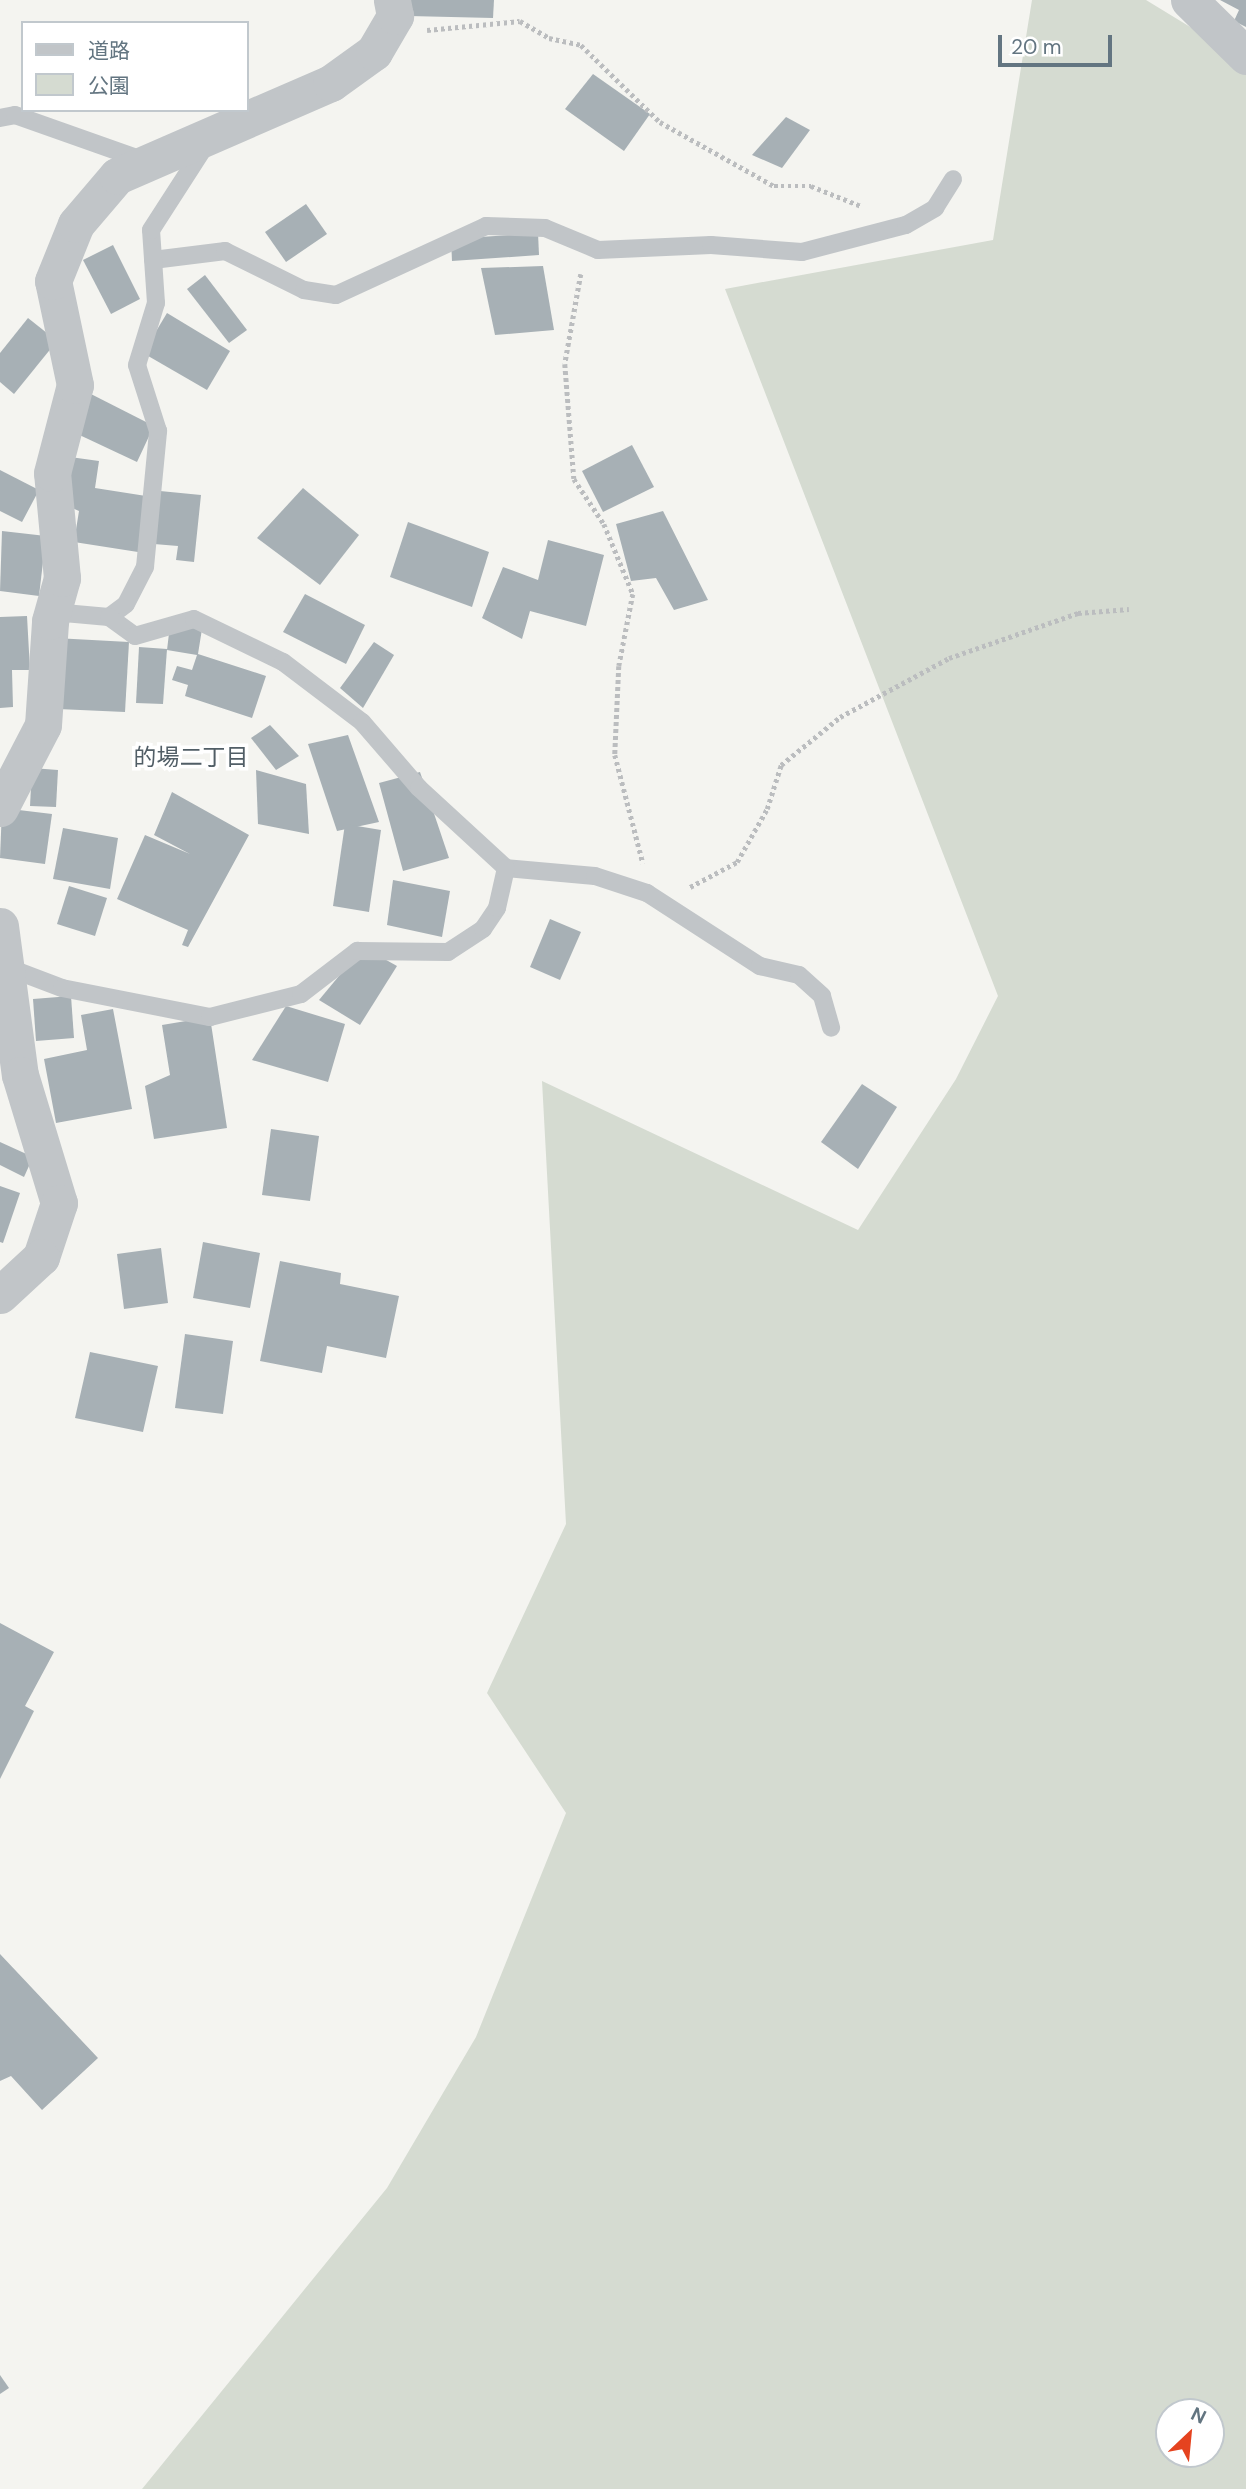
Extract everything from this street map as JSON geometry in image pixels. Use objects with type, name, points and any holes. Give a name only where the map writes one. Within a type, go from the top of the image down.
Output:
[{"type":"street","points":[[0,808],[43,725],[53,612],[62,578],[52,473],[75,385],[53,281],[76,224],[117,176],[170,156],[331,83],[374,52],[395,16],[392,0]]},
{"type":"street","points":[[1189,0],[1246,56]]},
{"type":"street","points":[[0,926],[3,966],[20,1075],[60,1203],[41,1257],[0,1295]]},
{"type":"lane","points":[[0,118],[15,115],[132,159],[170,156]]},
{"type":"lane","points":[[109,617],[126,604],[145,567],[158,432],[137,365],[156,303],[151,230],[209,138]]},
{"type":"lane","points":[[153,260],[225,251],[304,290],[336,295],[486,226],[545,228],[588,246],[802,252],[906,225],[935,208],[953,179]]},
{"type":"lane","points":[[53,612],[109,617],[135,636],[194,619],[283,662],[362,722],[419,788],[506,869],[595,876],[647,894],[760,966],[799,975],[822,996],[831,1028]]},
{"type":"lane","points":[[3,966],[62,988],[210,1017],[301,994],[357,951],[448,952],[483,929],[497,908],[506,869]]},
{"type":"path","points":[[412,30],[520,21],[550,38],[580,45],[660,122],[774,186],[811,186],[906,225]]},
{"type":"path","points":[[588,246],[565,364],[574,479],[604,524],[633,594],[619,666],[615,755],[647,894],[684,891],[737,862],[766,809],[781,765],[840,717],[948,658],[1078,613],[1129,609]]},
{"type":"green space","points":[[1032,0],[1146,0],[1246,61],[1246,2489],[142,2489],[387,2188],[476,2037],[566,1813],[487,1693],[566,1524],[542,1081],[858,1230],[956,1079],[998,996],[725,289],[993,240]]},
{"type":"building","points":[[410,0],[494,0],[493,18],[409,16]]},
{"type":"building","points":[[1220,0],[1246,0],[1246,27],[1234,21],[1239,10]]},
{"type":"building","points":[[593,74],[650,114],[624,151],[565,109]]},
{"type":"building","points":[[786,117],[810,130],[782,168],[752,155]]},
{"type":"building","points":[[306,204],[327,234],[286,262],[265,232]]},
{"type":"building","points":[[538,233],[539,255],[452,261],[451,239]]},
{"type":"building","points":[[113,245],[140,299],[111,314],[83,260]]},
{"type":"building","points":[[543,266],[554,330],[495,335],[481,268]]},
{"type":"building","points":[[205,275],[247,330],[229,343],[187,289]]},
{"type":"building","points":[[167,313],[230,351],[207,390],[143,353]]},
{"type":"building","points":[[28,318],[57,341],[14,394],[0,382],[0,353]]},
{"type":"building","points":[[87,392],[148,423],[151,432],[137,462],[71,431]]},
{"type":"building","points":[[632,445],[654,487],[603,512],[582,471]]},
{"type":"building","points":[[70,457],[99,461],[95,488],[146,496],[138,552],[74,542],[79,511],[63,504]]},
{"type":"building","points":[[0,470],[39,490],[22,522],[0,511]]},
{"type":"building","points":[[303,488],[359,535],[320,585],[257,538]]},
{"type":"building","points":[[160,491],[201,495],[194,562],[176,560],[178,546],[154,544]]},
{"type":"building","points":[[663,511],[708,600],[674,610],[656,578],[631,581],[616,524]]},
{"type":"building","points":[[408,522],[489,552],[472,607],[390,577]]},
{"type":"building","points":[[2,531],[46,536],[39,596],[0,591]]},
{"type":"building","points":[[548,540],[604,555],[586,626],[530,611],[522,639],[482,618],[503,567],[538,580]]},
{"type":"building","points":[[305,594],[365,625],[346,664],[283,632]]},
{"type":"building","points":[[27,616],[30,670],[12,670],[13,707],[0,708],[0,617]]},
{"type":"building","points":[[170,625],[202,629],[198,654],[266,676],[252,718],[185,696],[188,685],[172,680],[177,666],[192,670],[197,655],[167,650]]},
{"type":"building","points":[[55,638],[129,642],[125,712],[58,709]]},
{"type":"building","points":[[374,642],[394,655],[363,708],[340,688]]},
{"type":"building","points":[[139,647],[167,649],[163,704],[136,703]]},
{"type":"building","points":[[270,725],[299,756],[276,770],[251,738]]},
{"type":"building","points":[[348,735],[379,822],[337,831],[308,744]]},
{"type":"building","points":[[32,768],[58,770],[56,807],[30,806]]},
{"type":"building","points":[[256,770],[306,784],[309,834],[258,824]]},
{"type":"building","points":[[420,772],[449,858],[403,871],[379,783]]},
{"type":"building","points":[[172,792],[249,835],[188,947],[182,945],[188,930],[117,899],[145,835],[190,854],[154,835]]},
{"type":"building","points":[[2,808],[52,814],[45,864],[0,858]]},
{"type":"building","points":[[345,824],[381,830],[369,912],[333,906]]},
{"type":"building","points":[[63,828],[118,838],[110,889],[53,879]]},
{"type":"building","points":[[393,880],[450,891],[442,937],[387,925]]},
{"type":"building","points":[[69,886],[107,898],[95,936],[57,924]]},
{"type":"building","points":[[550,919],[581,932],[560,980],[530,967]]},
{"type":"building","points":[[363,947],[397,966],[360,1025],[319,1000]]},
{"type":"building","points":[[71,996],[74,1038],[36,1041],[33,999]]},
{"type":"building","points":[[286,1006],[345,1024],[328,1082],[252,1060]]},
{"type":"building","points":[[113,1009],[132,1109],[56,1123],[44,1059],[87,1050],[81,1015]]},
{"type":"building","points":[[210,1017],[227,1128],[154,1139],[145,1086],[170,1075],[162,1025]]},
{"type":"building","points":[[862,1084],[897,1107],[858,1169],[821,1142]]},
{"type":"building","points":[[271,1129],[319,1136],[310,1201],[262,1195]]},
{"type":"building","points":[[0,1142],[33,1157],[24,1177],[0,1165]]},
{"type":"building","points":[[0,1186],[20,1193],[3,1243],[0,1242]]},
{"type":"building","points":[[203,1242],[260,1253],[250,1308],[193,1298]]},
{"type":"building","points":[[161,1248],[168,1303],[124,1309],[117,1254]]},
{"type":"building","points":[[280,1261],[341,1273],[340,1284],[399,1296],[386,1358],[327,1346],[322,1373],[260,1361]]},
{"type":"building","points":[[185,1334],[233,1341],[223,1414],[175,1408]]},
{"type":"building","points":[[90,1352],[158,1366],[143,1432],[75,1418]]},
{"type":"building","points":[[0,1623],[54,1652],[25,1706],[34,1711],[0,1779]]},
{"type":"building","points":[[0,1954],[98,2058],[42,2110],[11,2076],[0,2081]]},
{"type":"building","points":[[0,2375],[9,2388],[0,2394]]},
{"type":"district","name":"的場二丁目","points":[[191,757]]}]
